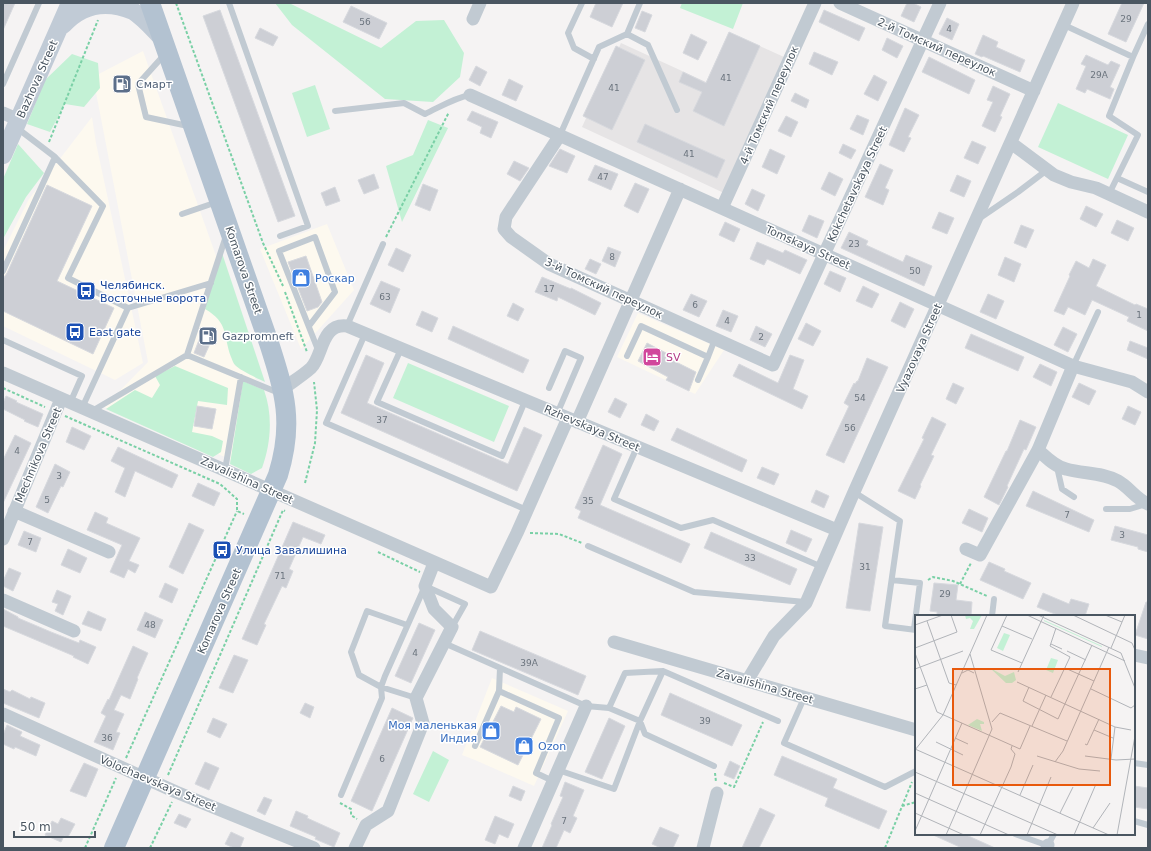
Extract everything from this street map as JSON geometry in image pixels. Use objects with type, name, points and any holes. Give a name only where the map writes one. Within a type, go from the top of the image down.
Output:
[{"type":"main road","name":"Bazhova Street","points":[[3,155],[12,120],[58,30],[70,3]]},
{"type":"main road","points":[[58,30],[76,12],[83,8],[100,4],[118,5],[133,11],[146,22],[165,45]]},
{"type":"main road","name":"Komarova Street","points":[[114,848],[154,782],[281,464],[286,440],[287,420],[284,392],[269,342],[165,45],[153,5]]},
{"type":"street","points":[[473,19],[480,3]]},
{"type":"street","name":"4-й Томский переулок","points":[[722,208],[815,3]]},
{"type":"street","name":"2-й Томский переулок","points":[[840,3],[1034,91]]},
{"type":"street","name":"Kokchetavskaya Street","points":[[773,365],[940,3]]},
{"type":"street","name":"Vyazovaya Street","points":[[747,681],[774,636],[806,603],[837,530],[1074,3]]},
{"type":"street","name":"Tomskaya Street","points":[[470,94],[1073,366],[1132,382],[1148,392]]},
{"type":"street","name":"3-й Томский переулок","points":[[560,135],[506,217],[504,229],[511,237],[549,264],[773,365]]},
{"type":"street","points":[[1010,143],[1054,175],[1071,182],[1096,188],[1148,212]]},
{"type":"street","points":[[517,533],[567,418],[630,300],[680,189]]},
{"type":"street","points":[[284,392],[312,367],[319,351],[332,329],[340,325],[347,326]]},
{"type":"street","name":"Rzhevskaya Street","points":[[347,326],[837,530]]},
{"type":"street","points":[[971,551],[980,555],[1038,450],[1073,366]]},
{"type":"street","name":"Zavalishina Street","points":[[3,373],[491,587],[517,533]]},
{"type":"street","name":"Mechnikova Street","points":[[3,538],[55,412],[65,401]]},
{"type":"street","points":[[1038,450],[1057,466],[1066,469],[1095,473],[1113,479],[1147,504]]},
{"type":"street","name":"Mechnikova Street","points":[[14,511],[109,552]]},
{"type":"street","points":[[355,848],[366,825],[388,811],[423,723],[416,698],[452,628],[434,609],[427,581],[434,563]]},
{"type":"street","points":[[3,600],[74,631]]},
{"type":"street","name":"Zavalishina Street","points":[[614,642],[915,730]]},
{"type":"street","points":[[1135,655],[1148,658]]},
{"type":"street","points":[[524,848],[586,706]]},
{"type":"street","name":"Volochaevskaya Street","points":[[3,714],[176,792],[314,848]]},
{"type":"street","points":[[703,848],[718,793]]},
{"type":"lane","points":[[3,84],[39,3]]},
{"type":"lane","points":[[229,3],[308,226],[280,236]]},
{"type":"lane","points":[[582,3],[568,33],[574,48],[594,59]]},
{"type":"lane","points":[[640,3],[626,34],[648,45],[677,110]]},
{"type":"lane","points":[[1109,194],[1138,135],[1109,116],[1148,24]]},
{"type":"lane","points":[[1064,25],[1133,57]]},
{"type":"lane","name":"3-й Томский переулок","points":[[560,135],[599,47],[626,34]]},
{"type":"lane","points":[[165,45],[138,84],[146,117],[194,127]]},
{"type":"lane","points":[[335,111],[404,103],[425,114],[446,105],[456,98],[470,94]]},
{"type":"lane","points":[[12,120],[55,157],[104,206],[68,278],[128,308],[210,283]]},
{"type":"lane","points":[[3,272],[55,157]]},
{"type":"lane","points":[[976,221],[1047,170]]},
{"type":"lane","points":[[1117,178],[1148,192]]},
{"type":"lane","points":[[182,214],[220,201]]},
{"type":"lane","points":[[86,410],[187,355],[229,227]]},
{"type":"lane","points":[[309,326],[335,292],[315,237],[279,251],[309,326],[319,351]]},
{"type":"lane","points":[[347,326],[383,244]]},
{"type":"lane","points":[[86,410],[128,308]]},
{"type":"lane","points":[[1073,366],[1098,312]]},
{"type":"lane","points":[[627,356],[642,326],[708,357]]},
{"type":"lane","points":[[365,334],[326,423],[527,510]]},
{"type":"lane","points":[[698,380],[715,339]]},
{"type":"lane","points":[[3,340],[82,376],[65,401]]},
{"type":"lane","points":[[401,349],[377,402],[502,456],[525,401]]},
{"type":"lane","points":[[549,388],[565,351],[581,358],[567,418]]},
{"type":"lane","points":[[187,355],[241,377],[284,392]]},
{"type":"lane","points":[[225,471],[241,377]]},
{"type":"lane","points":[[1132,382],[1148,383]]},
{"type":"lane","points":[[637,447],[614,499],[681,528],[713,520],[822,567]]},
{"type":"lane","points":[[1057,466],[1062,489],[1074,497]]},
{"type":"lane","points":[[854,492],[900,522],[885,626],[915,629]]},
{"type":"lane","points":[[1106,509],[1130,509],[1147,504]]},
{"type":"lane","points":[[588,546],[694,592],[806,603]]},
{"type":"lane","points":[[892,580],[920,583],[917,615]]},
{"type":"lane","points":[[341,795],[382,698],[381,687],[427,581],[465,604],[452,628]]},
{"type":"lane","points":[[992,615],[994,599]]},
{"type":"lane","points":[[407,625],[367,611],[351,652],[359,675],[381,687],[416,698]]},
{"type":"lane","points":[[444,643],[586,706],[609,708],[640,721],[645,734],[714,766]]},
{"type":"lane","points":[[475,746],[499,692],[500,668]]},
{"type":"lane","points":[[499,692],[559,718],[536,773],[614,789],[640,721],[663,671]]},
{"type":"lane","points":[[609,708],[625,673],[663,671],[778,721]]},
{"type":"lane","points":[[804,698],[784,743],[885,787],[915,772]]},
{"type":"lane","points":[[1135,762],[1148,765]]},
{"type":"lane","points":[[1135,821],[1148,825]]},
{"type":"lane","points":[[1018,835],[1050,844]]},
{"type":"path","points":[[176,3],[263,243],[284,288],[312,367],[317,410],[315,444],[305,483]]},
{"type":"path","points":[[46,150],[98,21],[100,4]]},
{"type":"path","points":[[383,244],[456,98]]},
{"type":"path","points":[[3,388],[220,484],[238,499],[236,510],[85,848]]},
{"type":"path","points":[[236,510],[247,515]]},
{"type":"path","points":[[154,782],[283,510],[288,512]]},
{"type":"path","points":[[517,533],[559,534],[588,546]]},
{"type":"path","points":[[378,551],[427,581]]},
{"type":"path","points":[[960,584],[971,551]]},
{"type":"path","points":[[920,583],[933,577],[953,581],[994,599]]},
{"type":"path","points":[[716,780],[734,787],[765,715]]},
{"type":"path","points":[[714,766],[718,793]]},
{"type":"path","points":[[885,848],[913,780]]},
{"type":"path","points":[[150,848],[176,792]]},
{"type":"path","points":[[341,795],[339,803],[351,809],[351,815],[366,825]]},
{"type":"path","points":[[902,806],[915,802]]},
{"type":"shaded area","points":[[729,32],[784,57],[724,193],[582,127],[621,43],[706,82]]},
{"type":"shaded area","points":[[143,51],[256,368],[249,467],[104,407],[148,362],[93,77]]},
{"type":"shaded area","points":[[92,117],[96,143],[143,363],[115,380],[3,326],[3,251],[29,199]]},
{"type":"shaded area","points":[[327,224],[354,290],[301,349],[260,249]]},
{"type":"shaded area","points":[[638,313],[724,350],[695,394],[617,357]]},
{"type":"shaded area","points":[[492,678],[568,711],[534,786],[462,755]]},
{"type":"green space","points":[[275,3],[289,3],[381,48],[416,21],[444,20],[464,53],[460,77],[433,102],[385,99],[292,25]]},
{"type":"green space","points":[[682,3],[743,3],[733,29],[680,8]]},
{"type":"green space","points":[[72,54],[98,63],[100,88],[84,107],[65,104],[50,132],[27,124],[45,80]]},
{"type":"green space","points":[[315,85],[330,129],[307,137],[292,93]]},
{"type":"green space","points":[[1058,103],[1128,135],[1108,179],[1038,147]]},
{"type":"green space","points":[[428,120],[448,128],[402,222],[386,166],[413,155]]},
{"type":"green space","points":[[18,144],[44,173],[26,197],[3,239],[3,179]]},
{"type":"green space","points":[[222,253],[265,382],[245,372],[234,364],[222,325],[213,314],[205,309]]},
{"type":"green space","points":[[408,363],[509,406],[494,442],[393,398]]},
{"type":"green space","points":[[175,366],[228,388],[227,405],[198,401],[192,432],[212,436],[223,441],[221,452],[213,457],[106,409],[135,390],[152,398],[160,385],[155,376]]},
{"type":"green space","points":[[243,381],[264,390],[270,419],[269,439],[262,468],[251,474],[230,464]]},
{"type":"green space","points":[[433,751],[449,760],[429,802],[413,794]]},
{"type":"building","points":[[3,3],[15,3],[3,30]]},
{"type":"building","points":[[596,3],[623,3],[612,27],[590,17]]},
{"type":"building","points":[[907,3],[913,3],[921,7],[914,22],[901,16]]},
{"type":"building","points":[[1122,3],[1144,3],[1126,42],[1108,34]]},
{"type":"building","points":[[351,6],[387,23],[379,39],[343,22]]},
{"type":"building","points":[[220,10],[295,216],[278,222],[203,16]]},
{"type":"building","points":[[824,10],[865,28],[859,41],[819,22]]},
{"type":"building","points":[[642,11],[652,15],[645,32],[635,28]]},
{"type":"building","points":[[947,18],[959,24],[952,40],[939,34]]},
{"type":"building","points":[[260,28],[278,37],[273,46],[255,38]]},
{"type":"building","points":[[729,32],[760,46],[724,126],[693,111],[702,92],[679,82],[683,72],[706,83]]},
{"type":"building","points":[[691,34],[707,42],[698,60],[683,53]]},
{"type":"building","points":[[983,35],[998,42],[996,47],[1025,60],[1020,72],[975,54]]},
{"type":"building","points":[[887,38],[903,46],[897,58],[882,50]]},
{"type":"building","points":[[616,46],[645,60],[612,130],[583,116]]},
{"type":"building","points":[[814,52],[838,62],[832,75],[809,64]]},
{"type":"building","points":[[1086,55],[1108,65],[1111,61],[1120,65],[1110,87],[1114,89],[1110,99],[1087,89],[1085,93],[1076,89],[1086,66],[1081,64]]},
{"type":"building","points":[[929,57],[975,80],[969,94],[922,72]]},
{"type":"building","points":[[476,66],[487,72],[480,86],[469,80]]},
{"type":"building","points":[[874,75],[887,82],[878,101],[864,94]]},
{"type":"building","points":[[509,79],[523,86],[516,101],[502,95]]},
{"type":"building","points":[[993,86],[1010,94],[1000,116],[1002,117],[995,132],[982,126],[993,102],[987,100]]},
{"type":"building","points":[[795,93],[809,100],[806,108],[791,101]]},
{"type":"building","points":[[905,108],[919,115],[908,137],[911,138],[904,152],[889,145]]},
{"type":"building","points":[[472,111],[498,122],[491,138],[480,133],[482,127],[467,120]]},
{"type":"building","points":[[857,115],[869,120],[863,135],[850,129]]},
{"type":"building","points":[[786,116],[798,122],[791,137],[778,131]]},
{"type":"building","points":[[645,124],[725,160],[717,178],[637,142]]},
{"type":"building","points":[[972,141],[986,147],[978,164],[964,158]]},
{"type":"building","points":[[843,144],[856,150],[851,159],[839,153]]},
{"type":"building","points":[[560,149],[575,156],[567,173],[549,166]]},
{"type":"building","points":[[770,149],[785,156],[777,174],[762,167]]},
{"type":"building","points":[[514,161],[529,168],[520,181],[507,174]]},
{"type":"building","points":[[880,164],[893,170],[885,188],[889,190],[883,205],[865,197]]},
{"type":"building","points":[[595,165],[618,174],[611,190],[588,180]]},
{"type":"building","points":[[829,172],[843,179],[835,196],[821,189]]},
{"type":"building","points":[[374,174],[379,188],[364,194],[358,180]]},
{"type":"building","points":[[957,175],[971,181],[964,197],[950,191]]},
{"type":"building","points":[[635,183],[649,189],[638,213],[624,206]]},
{"type":"building","points":[[423,184],[438,190],[430,211],[415,205]]},
{"type":"building","points":[[47,185],[92,206],[57,281],[114,308],[93,354],[3,311],[3,279]]},
{"type":"building","points":[[335,187],[340,201],[326,206],[321,193]]},
{"type":"building","points":[[752,189],[765,195],[758,211],[745,204]]},
{"type":"building","points":[[1086,206],[1103,214],[1096,227],[1080,219]]},
{"type":"building","points":[[939,212],[954,218],[947,234],[932,228]]},
{"type":"building","points":[[809,215],[824,221],[817,238],[802,231]]},
{"type":"building","points":[[1117,220],[1134,228],[1128,241],[1111,233]]},
{"type":"building","points":[[725,222],[740,229],[734,242],[719,235]]},
{"type":"building","points":[[1021,225],[1034,230],[1026,248],[1014,243]]},
{"type":"building","points":[[849,232],[868,241],[866,245],[903,262],[906,255],[932,266],[924,286],[841,248]]},
{"type":"building","points":[[757,242],[783,253],[785,250],[807,260],[800,274],[767,259],[764,265],[750,259]]},
{"type":"building","points":[[608,247],[621,252],[615,267],[602,261]]},
{"type":"building","points":[[396,248],[411,255],[403,272],[388,265]]},
{"type":"building","points":[[306,256],[322,302],[318,307],[307,311],[288,262]]},
{"type":"building","points":[[1005,257],[1021,264],[1014,282],[998,275]]},
{"type":"building","points":[[590,259],[601,264],[596,274],[585,269]]},
{"type":"building","points":[[1093,259],[1106,265],[1096,286],[1135,305],[1136,304],[1148,309],[1148,331],[1127,321],[1129,317],[1092,300],[1085,315],[1068,307],[1064,315],[1054,311],[1076,261],[1089,268]]},
{"type":"building","points":[[830,271],[846,278],[840,292],[824,284]]},
{"type":"building","points":[[542,277],[571,288],[601,303],[595,315],[558,297],[557,301],[535,292]]},
{"type":"building","points":[[381,281],[400,289],[390,313],[370,304]]},
{"type":"building","points":[[863,286],[879,294],[872,308],[856,301]]},
{"type":"building","points":[[691,294],[707,301],[699,317],[683,310]]},
{"type":"building","points":[[988,294],[1004,301],[996,319],[980,312]]},
{"type":"building","points":[[900,302],[914,309],[905,328],[891,321]]},
{"type":"building","points":[[513,303],[524,309],[518,321],[507,316]]},
{"type":"building","points":[[723,310],[738,316],[731,332],[716,326]]},
{"type":"building","points":[[422,311],[438,318],[432,332],[416,325]]},
{"type":"building","points":[[806,323],[821,331],[813,346],[798,339]]},
{"type":"building","points":[[453,326],[529,360],[523,373],[448,339]]},
{"type":"building","points":[[756,326],[772,334],[765,347],[750,340]]},
{"type":"building","points":[[1063,327],[1077,334],[1068,352],[1054,345]]},
{"type":"building","points":[[202,332],[213,337],[204,357],[194,353]]},
{"type":"building","points":[[971,334],[1024,357],[1018,371],[965,348]]},
{"type":"building","points":[[1130,341],[1148,348],[1148,359],[1127,350]]},
{"type":"building","points":[[647,343],[666,353],[664,356],[696,372],[689,391],[666,380],[668,377],[638,361]]},
{"type":"building","points":[[366,355],[384,363],[367,403],[508,464],[524,427],[542,435],[517,491],[341,413]]},
{"type":"building","points":[[790,355],[804,360],[793,389],[808,396],[802,409],[733,376],[739,364],[778,383]]},
{"type":"building","points":[[867,358],[888,367],[844,463],[826,455],[849,406],[844,403],[854,383],[855,384],[858,381]]},
{"type":"building","points":[[1040,364],[1057,372],[1051,386],[1033,377]]},
{"type":"building","points":[[953,383],[964,388],[956,404],[946,399]]},
{"type":"building","points":[[1079,383],[1096,391],[1089,405],[1072,397]]},
{"type":"building","points":[[6,396],[43,414],[38,427],[3,409],[3,403]]},
{"type":"building","points":[[615,398],[627,404],[620,418],[608,412]]},
{"type":"building","points":[[197,406],[216,409],[212,429],[194,426]]},
{"type":"building","points":[[1128,406],[1141,412],[1135,425],[1122,419]]},
{"type":"building","points":[[646,414],[659,421],[654,431],[641,425]]},
{"type":"building","points":[[932,417],[946,424],[931,455],[934,456],[915,499],[898,491],[924,439],[922,438]]},
{"type":"building","points":[[1020,420],[1036,427],[1026,450],[1024,449],[999,505],[984,497],[1007,451]]},
{"type":"building","points":[[72,427],[91,436],[84,450],[66,442]]},
{"type":"building","points":[[677,428],[747,460],[742,472],[671,440]]},
{"type":"building","points":[[15,435],[31,443],[3,503],[3,460]]},
{"type":"building","points":[[603,445],[622,454],[600,505],[690,544],[681,563],[578,518],[581,511],[575,508]]},
{"type":"building","points":[[118,447],[178,475],[172,488],[135,471],[125,497],[115,492],[125,468],[111,461]]},
{"type":"building","points":[[55,464],[70,472],[63,487],[61,486],[48,513],[36,507]]},
{"type":"building","points":[[762,467],[779,474],[774,485],[757,478]]},
{"type":"building","points":[[198,483],[220,493],[214,506],[192,496]]},
{"type":"building","points":[[816,490],[829,496],[824,508],[811,502]]},
{"type":"building","points":[[1033,491],[1094,520],[1089,532],[1026,506]]},
{"type":"building","points":[[969,509],[988,518],[982,532],[962,523]]},
{"type":"building","points":[[95,512],[108,518],[106,523],[140,538],[129,561],[139,565],[135,573],[128,569],[124,578],[110,572],[122,545],[87,530]]},
{"type":"building","points":[[293,522],[325,535],[321,544],[303,537],[289,569],[293,571],[286,588],[282,586],[264,624],[266,625],[257,645],[242,639]]},
{"type":"building","points":[[189,523],[204,530],[183,574],[169,567]]},
{"type":"building","points":[[859,523],[883,527],[870,611],[846,608]]},
{"type":"building","points":[[1115,526],[1148,535],[1148,552],[1138,549],[1138,547],[1111,540]]},
{"type":"building","points":[[791,530],[812,539],[806,552],[786,543]]},
{"type":"building","points":[[24,531],[41,538],[36,552],[18,545]]},
{"type":"building","points":[[711,532],[797,569],[790,585],[704,548]]},
{"type":"building","points":[[68,549],[87,558],[80,573],[61,565]]},
{"type":"building","points":[[989,562],[1005,569],[1004,571],[1031,583],[1023,599],[980,580]]},
{"type":"building","points":[[9,568],[21,573],[13,591],[3,586],[3,581]]},
{"type":"building","points":[[165,583],[178,589],[172,603],[159,597]]},
{"type":"building","points":[[934,583],[958,585],[956,600],[972,602],[971,615],[937,615],[937,612],[930,611]]},
{"type":"building","points":[[57,590],[71,596],[63,615],[55,611],[58,604],[52,602]]},
{"type":"building","points":[[1043,593],[1069,604],[1071,599],[1089,604],[1085,615],[1057,615],[1037,607]]},
{"type":"building","points":[[1146,602],[1148,602],[1148,639],[1135,635]]},
{"type":"building","points":[[3,609],[18,618],[51,632],[79,643],[80,640],[96,647],[88,664],[73,657],[74,656],[3,626]]},
{"type":"building","points":[[88,611],[106,619],[101,631],[82,624]]},
{"type":"building","points":[[145,612],[163,620],[155,638],[137,630]]},
{"type":"building","points":[[419,623],[435,630],[411,683],[395,676]]},
{"type":"building","points":[[480,631],[586,676],[578,695],[472,650]]},
{"type":"building","points":[[133,646],[148,653],[130,699],[121,695],[114,710],[124,714],[116,732],[120,733],[113,750],[94,742],[106,716],[101,713],[108,699],[109,700]]},
{"type":"building","points":[[234,655],[248,660],[233,693],[219,688]]},
{"type":"building","points":[[3,689],[10,692],[12,690],[30,699],[31,697],[45,703],[39,718],[3,703]]},
{"type":"building","points":[[670,693],[742,725],[732,746],[661,715]]},
{"type":"building","points":[[305,703],[314,707],[310,718],[300,713]]},
{"type":"building","points":[[501,706],[514,712],[516,707],[541,719],[518,765],[480,747]]},
{"type":"building","points":[[392,708],[413,718],[372,811],[351,801]]},
{"type":"building","points":[[213,718],[227,724],[220,738],[207,732]]},
{"type":"building","points":[[609,718],[625,726],[602,779],[585,772]]},
{"type":"building","points":[[7,725],[22,732],[20,736],[40,745],[36,756],[15,747],[14,749],[3,744],[3,735]]},
{"type":"building","points":[[782,756],[837,779],[833,788],[887,811],[879,829],[825,806],[828,798],[774,775]]},
{"type":"building","points":[[730,761],[740,766],[734,779],[724,775]]},
{"type":"building","points":[[205,762],[219,768],[209,790],[195,784]]},
{"type":"building","points":[[84,763],[98,769],[86,797],[70,791]]},
{"type":"building","points":[[565,782],[584,790],[573,816],[577,818],[570,833],[564,830],[556,848],[542,848],[563,797],[560,796]]},
{"type":"building","points":[[513,786],[525,791],[521,801],[509,796]]},
{"type":"building","points":[[1135,786],[1148,788],[1148,809],[1135,807]]},
{"type":"building","points":[[264,797],[272,800],[265,815],[257,811]]},
{"type":"building","points":[[760,808],[775,815],[759,848],[742,848]]},
{"type":"building","points":[[296,811],[308,816],[307,818],[340,833],[334,847],[315,839],[316,837],[290,826]]},
{"type":"building","points":[[179,814],[191,819],[186,828],[174,823]]},
{"type":"building","points":[[495,816],[514,824],[508,838],[499,834],[495,844],[485,840]]},
{"type":"building","points":[[61,818],[75,824],[68,837],[64,836],[61,842],[45,835],[52,821],[58,824]]},
{"type":"building","points":[[660,827],[679,835],[673,848],[661,848],[652,844]]},
{"type":"building","points":[[231,832],[244,838],[240,848],[234,848],[225,844]]},
{"type":"building","points":[[933,835],[966,835],[995,848],[962,848]]},
{"type":"place","name":"Смарт","points":[[122,84]]},
{"type":"place","name":"Роскар","points":[[301,278]]},
{"type":"place","name":"Челябинск. Восточные ворота","points":[[86,291]]},
{"type":"place","name":"East gate","points":[[75,332]]},
{"type":"place","name":"Gazpromneft","points":[[208,336]]},
{"type":"place","name":"SV","points":[[652,357]]},
{"type":"place","name":"Улица Завалишина","points":[[222,550]]},
{"type":"place","name":"Моя маленькая Индия","points":[[491,731]]},
{"type":"place","name":"Ozon","points":[[524,746]]}]
